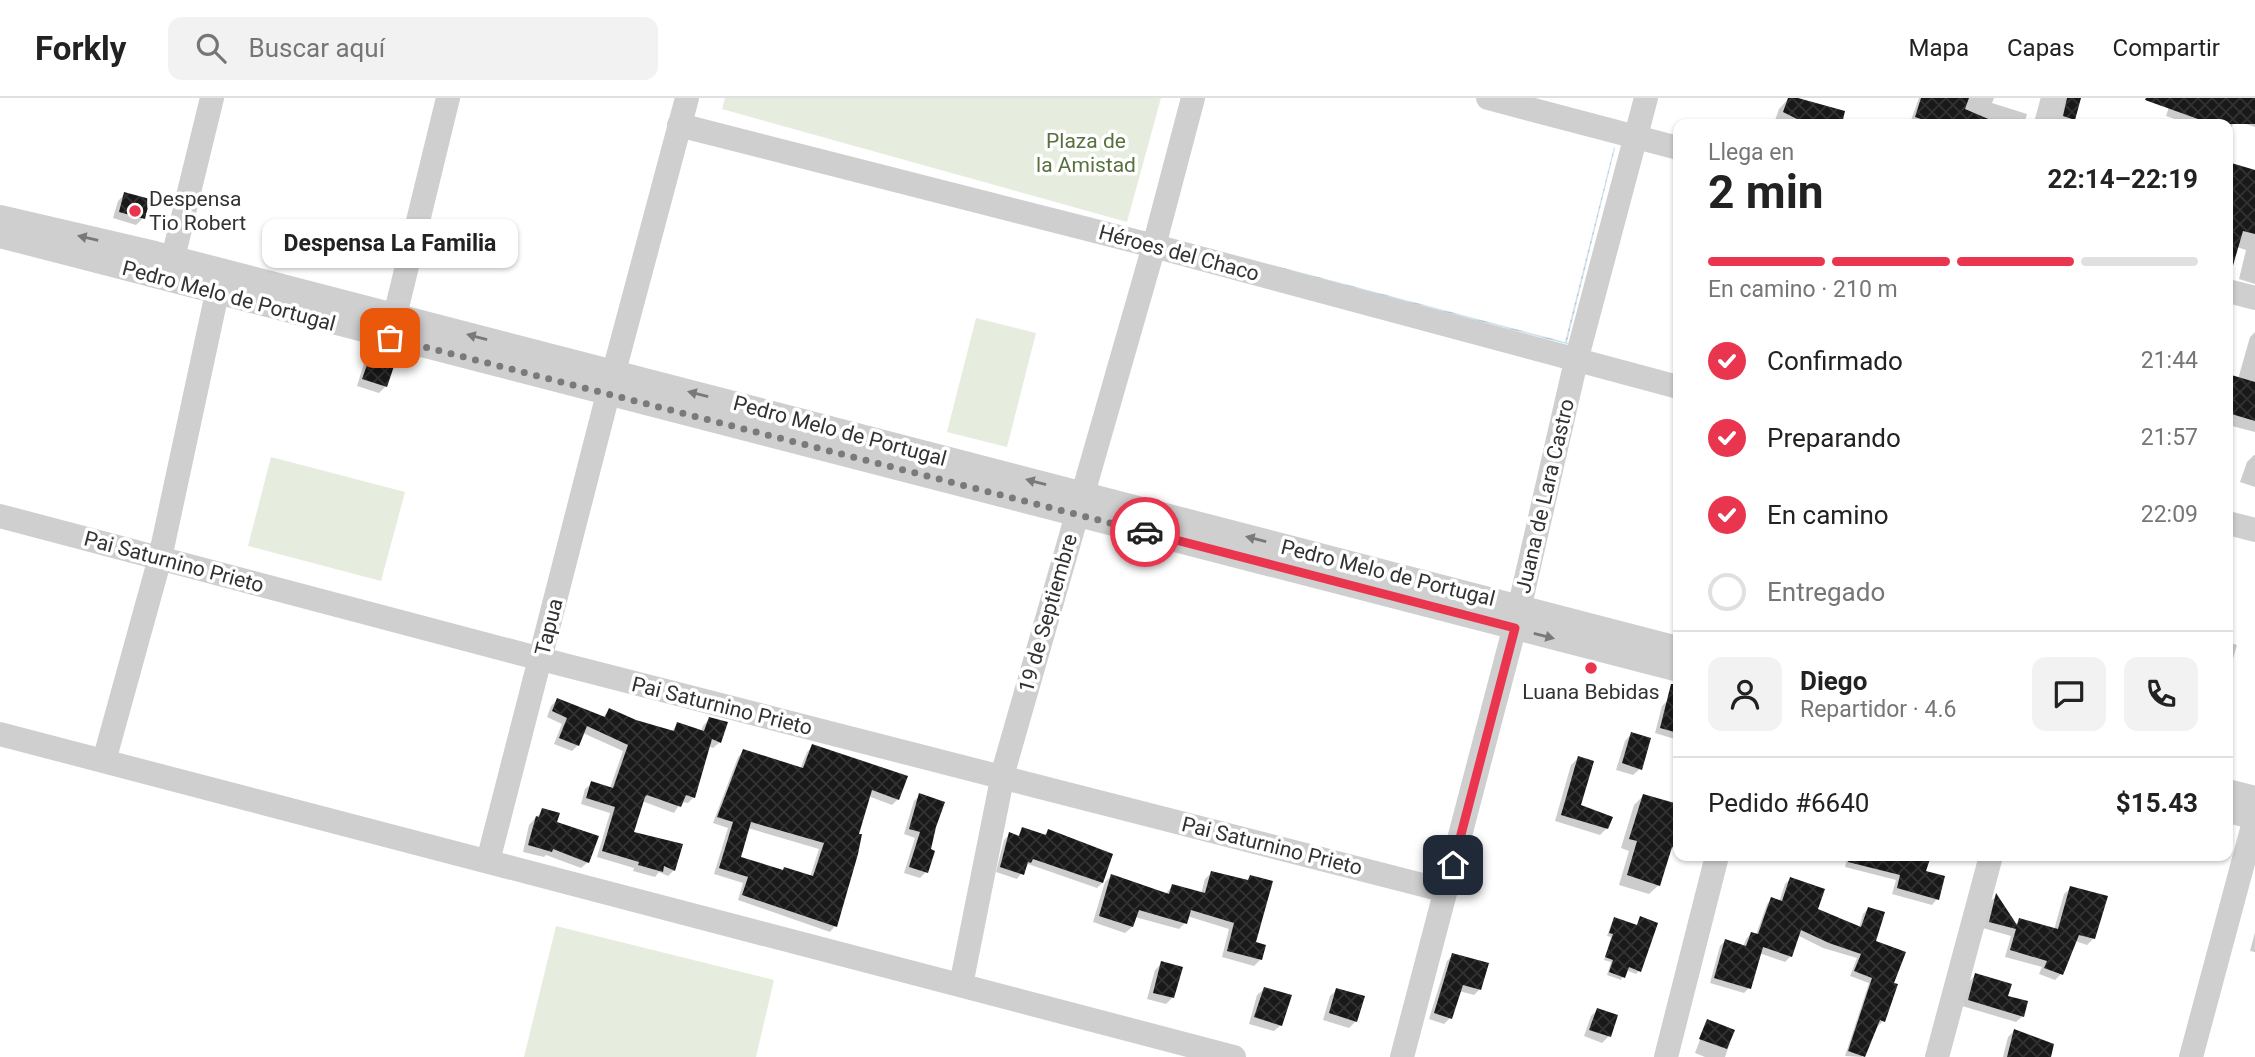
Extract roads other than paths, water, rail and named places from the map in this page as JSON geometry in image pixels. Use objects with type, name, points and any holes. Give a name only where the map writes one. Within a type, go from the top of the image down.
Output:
[{"type":"street","points":[[170,269],[212,98]]},
{"type":"street","points":[[392,327],[448,98]]},
{"type":"street","name":"Tapua","points":[[488,861],[610,383],[688,98]]},
{"type":"street","name":"19 de Septiembre","points":[[961,985],[1002,778],[1154,246],[1193,98]]},
{"type":"street","points":[[1488,98],[1673,147]]},
{"type":"street","name":"Juana de Lara Castro","points":[[1402,1057],[1517,618],[1576,360],[1646,98]]},
{"type":"street","points":[[2047,119],[2053,98]]},
{"type":"street","name":"Héroes del Chaco","points":[[679,125],[1154,246],[1673,386]]},
{"type":"street","name":"Pedro Melo de Portugal","points":[[0,218],[170,269],[1517,618],[1673,668]]},
{"type":"street","name":"Pedro Melo de Portugal","points":[[0,236],[170,269],[217,293],[392,327]]},
{"type":"street","points":[[2233,292],[2255,298]]},
{"type":"street","points":[[104,761],[160,558],[217,293]]},
{"type":"street","name":"Pai Saturnino Prieto","points":[[0,516],[541,659],[1446,891]]},
{"type":"street","points":[[2233,524],[2255,530]]},
{"type":"street","name":"Pedro Melo de Portugal","points":[[1517,618],[1673,647]]},
{"type":"street","points":[[0,734],[1234,1057]]},
{"type":"street","points":[[2233,792],[2255,798]]},
{"type":"street","points":[[2192,1057],[2255,818],[2233,812]]},
{"type":"street","points":[[1666,1057],[1716,861]]},
{"type":"street","points":[[1937,1057],[1990,861]]},
{"type":"water","points":[[1614,147],[1567,342],[1570,345],[1165,239],[1166,237],[1565,342]]},
{"type":"place","name":"Despensa Tio Robert","points":[[135,211]]},
{"type":"place","name":"Despensa La Familia","points":[[390,338]]},
{"type":"place","name":"Luana Bebidas","points":[[1591,668]]},
{"type":"park label","name":"Plaza de la Amistad","points":[[1086,153]]}]
